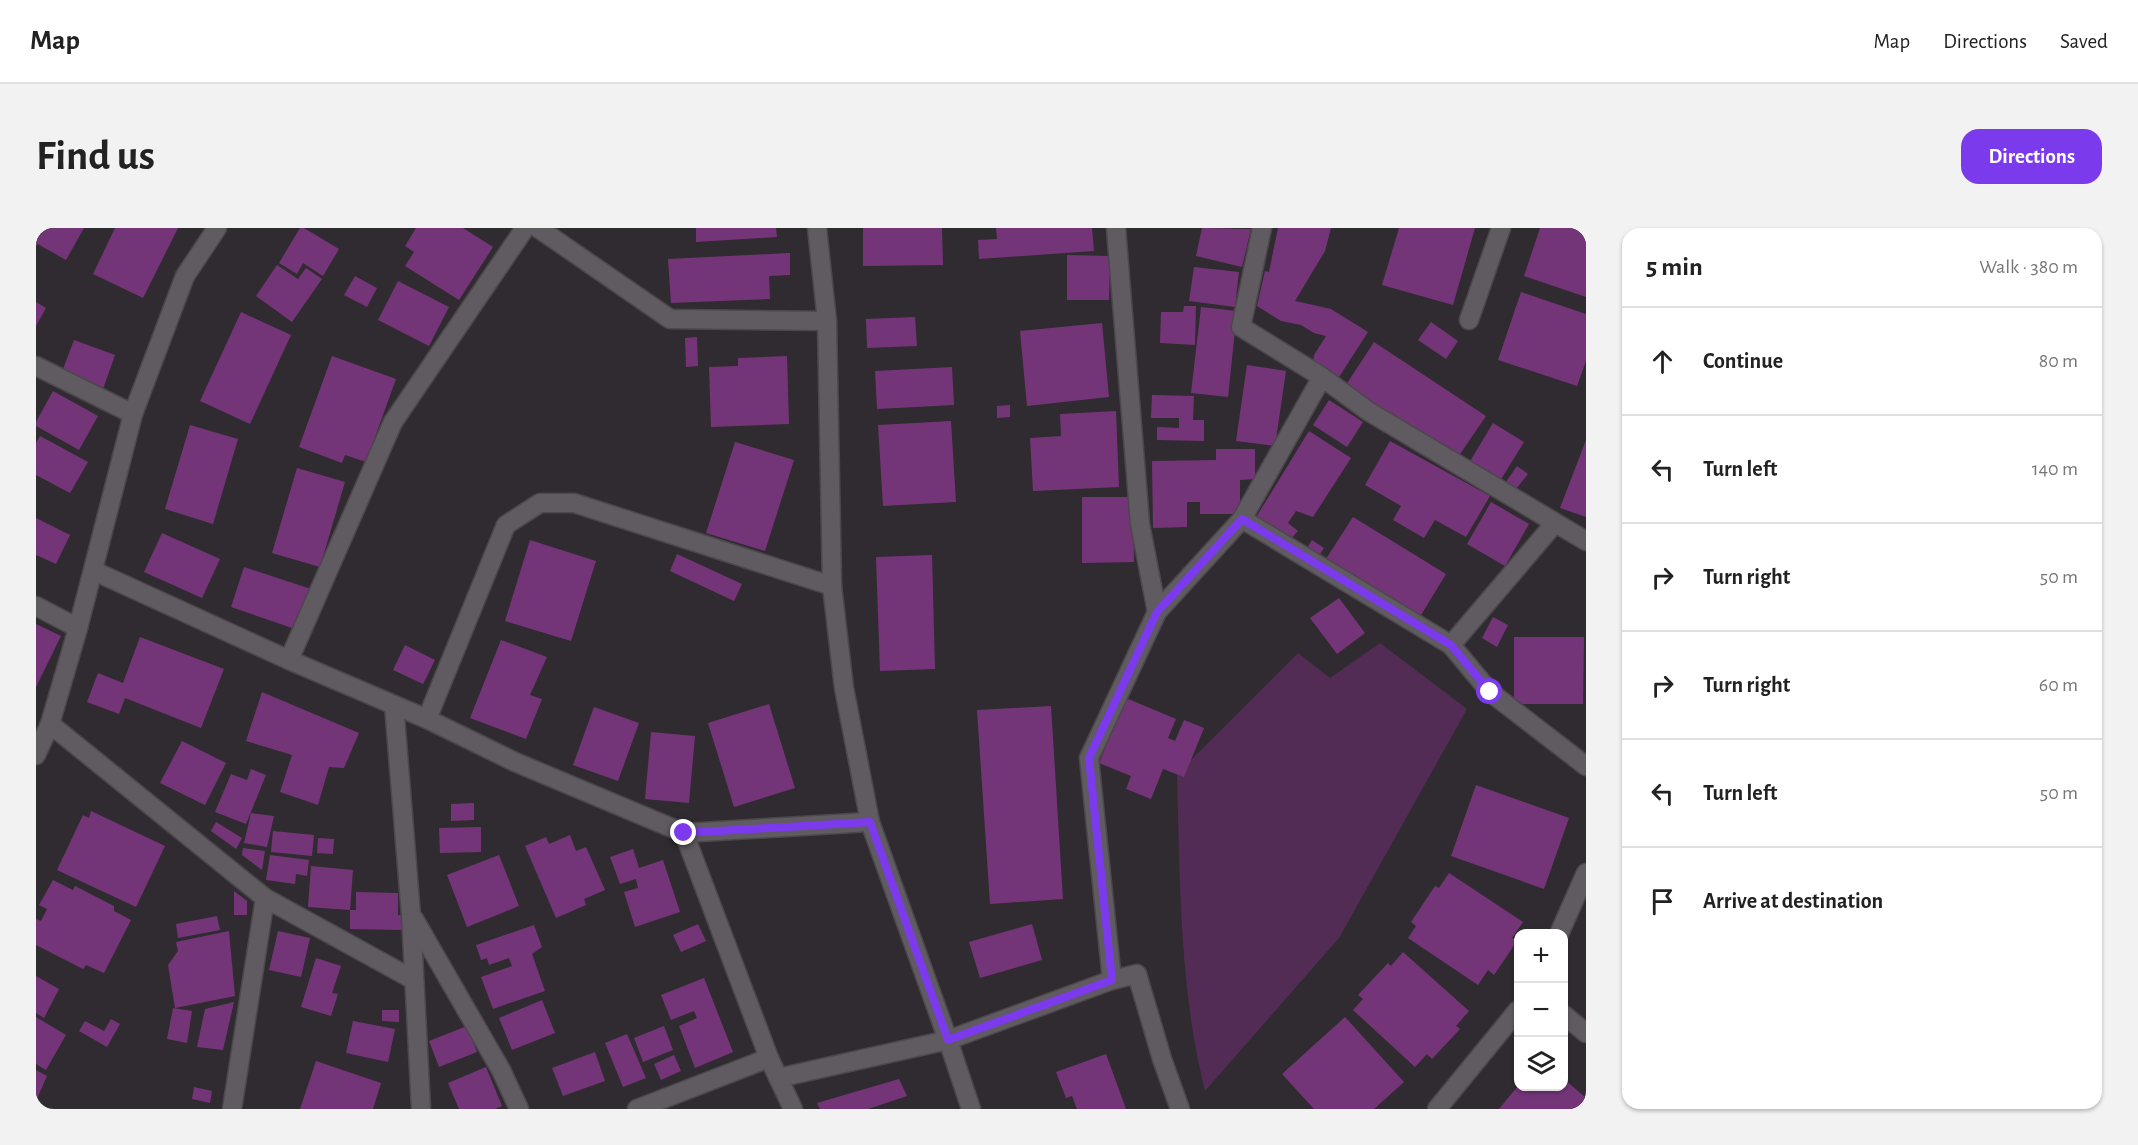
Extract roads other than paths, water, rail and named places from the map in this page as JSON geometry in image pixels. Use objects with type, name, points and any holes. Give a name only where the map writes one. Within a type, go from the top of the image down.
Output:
[{"type":"street","points":[[36,755],[50,724],[78,628],[133,414],[185,276],[217,228]]},
{"type":"street","points":[[289,660],[393,422],[525,228]]},
{"type":"street","points":[[538,228],[670,319],[827,321]]},
{"type":"street","points":[[818,228],[827,321],[832,586],[844,688],[870,822],[971,1109]]},
{"type":"street","points":[[1116,228],[1140,524],[1157,612]]},
{"type":"street","points":[[1262,228],[1241,327],[1322,377],[1368,411],[1586,541]]},
{"type":"street","points":[[1469,320],[1501,228]]},
{"type":"street","points":[[36,366],[133,414]]},
{"type":"street","points":[[1112,980],[1089,758],[1157,612],[1242,519],[1322,377]]},
{"type":"street","points":[[428,719],[506,525],[540,503],[574,503],[832,586]]},
{"type":"street","points":[[1242,519],[1451,645],[1490,692],[1586,766]]},
{"type":"street","points":[[1451,645],[1555,523]]},
{"type":"street","points":[[94,571],[289,660],[428,719],[515,762],[684,833],[870,822]]},
{"type":"street","points":[[36,606],[78,628]]},
{"type":"street","points":[[393,705],[411,915],[421,1109]]},
{"type":"street","points":[[50,724],[265,898],[414,980]]},
{"type":"street","points":[[684,833],[769,1058],[793,1109]]},
{"type":"street","points":[[1561,929],[1586,873]]},
{"type":"street","points":[[232,1109],[265,898]]},
{"type":"street","points":[[411,915],[501,1070],[519,1109]]},
{"type":"street","points":[[778,1078],[948,1040],[1112,980],[1137,974],[1161,1059],[1180,1109]]},
{"type":"street","points":[[1437,1109],[1514,1015]]},
{"type":"street","points":[[1568,1019],[1586,1033]]},
{"type":"street","points":[[637,1109],[769,1058]]}]
